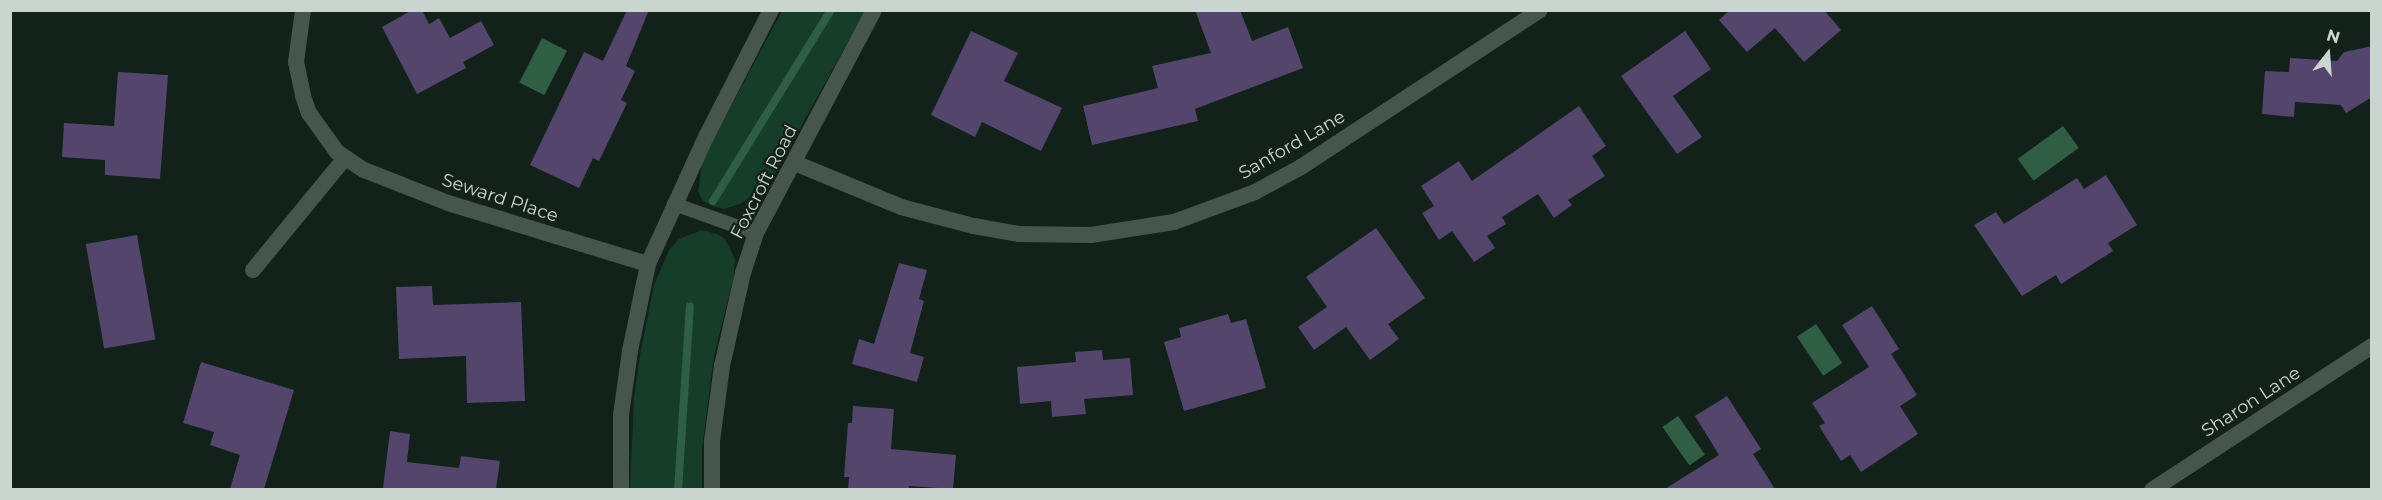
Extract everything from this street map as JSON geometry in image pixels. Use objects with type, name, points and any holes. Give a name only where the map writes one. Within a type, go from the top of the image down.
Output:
[{"type":"street","name":"Seward Place","points":[[303,10],[296,62],[303,96],[319,129],[337,152],[345,158],[364,170],[448,203],[648,264]]},
{"type":"street","points":[[621,489],[621,415],[630,351],[648,264],[674,204],[771,10]]},
{"type":"street","name":"Foxcroft Road","points":[[712,489],[712,441],[722,366],[740,283],[756,233],[874,10]]},
{"type":"street","name":"Sanford Lane","points":[[795,163],[901,207],[1009,232],[1091,235],[1174,222],[1255,192],[1301,167],[1540,10]]},
{"type":"street","points":[[253,270],[345,158]]},
{"type":"street","name":"Sharon Lane","points":[[2152,489],[2372,346]]},
{"type":"lane","points":[[674,204],[756,233]]},
{"type":"shaded area","points":[[782,11],[865,11],[769,184],[740,204],[724,209],[712,206],[703,201],[698,192],[703,159]]},
{"type":"shaded area","points":[[542,38],[567,51],[544,95],[519,83]]},
{"type":"shaded area","points":[[2063,126],[2079,148],[2034,181],[2018,159]]},
{"type":"shaded area","points":[[702,230],[725,239],[735,259],[734,276],[714,356],[702,449],[702,489],[630,489],[634,397],[654,285],[669,250],[679,239]]},
{"type":"shaded area","points":[[1816,324],[1842,363],[1823,376],[1797,337]]},
{"type":"shaded area","points":[[1678,416],[1705,455],[1689,465],[1662,427]]},
{"type":"building","points":[[412,10],[422,10],[429,24],[439,18],[450,38],[481,21],[494,45],[463,62],[466,68],[417,94],[382,27]]},
{"type":"building","points":[[627,10],[649,10],[626,66],[635,71],[621,100],[627,103],[599,161],[593,158],[579,188],[530,165],[584,52],[603,61]]},
{"type":"building","points":[[1195,10],[1240,10],[1252,41],[1288,27],[1303,68],[1195,109],[1198,121],[1092,145],[1083,106],[1158,88],[1152,66],[1211,53]]},
{"type":"building","points":[[1730,10],[1824,10],[1841,30],[1804,62],[1775,28],[1747,52],[1719,20]]},
{"type":"building","points":[[971,31],[1018,53],[1004,81],[1062,108],[1041,151],[982,122],[975,137],[931,115]]},
{"type":"building","points":[[1685,31],[1711,69],[1673,96],[1702,137],[1677,154],[1621,76]]},
{"type":"building","points":[[2372,46],[2372,97],[2346,113],[2341,105],[2295,102],[2294,117],[2262,114],[2265,71],[2289,72],[2290,58],[2337,61],[2344,52]]},
{"type":"building","points":[[118,72],[168,75],[160,179],[105,175],[105,160],[62,157],[64,123],[114,126]]},
{"type":"building","points":[[1579,106],[1606,146],[1592,156],[1605,176],[1568,200],[1572,205],[1554,218],[1538,194],[1502,217],[1506,224],[1487,236],[1495,248],[1474,262],[1452,231],[1439,240],[1422,213],[1434,206],[1421,186],[1459,161],[1472,181]]},
{"type":"building","points":[[2106,175],[2137,225],[2108,243],[2113,251],[2061,284],[2056,275],[2022,296],[1974,225],[1996,212],[2004,224],[2077,178],[2084,189]]},
{"type":"building","points":[[1376,228],[1425,298],[1388,324],[1399,339],[1370,360],[1346,327],[1314,350],[1298,327],[1327,307],[1306,277]]},
{"type":"building","points":[[137,235],[155,339],[104,348],[86,244]]},
{"type":"building","points":[[899,263],[927,270],[919,299],[924,301],[910,353],[924,357],[917,382],[852,364],[859,339],[874,344]]},
{"type":"building","points":[[432,286],[433,305],[521,302],[525,401],[467,403],[466,356],[399,359],[396,287]]},
{"type":"building","points":[[1872,306],[1899,349],[1891,354],[1917,395],[1900,406],[1918,434],[1861,472],[1850,455],[1841,461],[1819,426],[1825,423],[1812,403],[1869,367],[1842,325]]},
{"type":"building","points":[[1228,314],[1231,323],[1246,319],[1266,388],[1184,411],[1164,342],[1181,337],[1179,328]]},
{"type":"building","points":[[1102,350],[1103,360],[1130,358],[1133,395],[1084,399],[1086,414],[1052,417],[1051,401],[1020,404],[1017,367],[1076,362],[1075,352]]},
{"type":"building","points":[[201,362],[294,390],[264,489],[230,489],[240,455],[210,445],[214,432],[183,423]]},
{"type":"building","points":[[1727,396],[1761,449],[1753,454],[1775,489],[1665,489],[1719,455],[1695,416]]},
{"type":"building","points":[[853,406],[894,409],[891,449],[956,455],[953,489],[909,486],[909,489],[848,489],[849,477],[844,477],[848,423],[852,423]]},
{"type":"building","points":[[390,431],[410,434],[407,462],[459,468],[461,456],[500,461],[496,489],[383,488]]},
{"type":"waterway","points":[[713,201],[831,10]]},
{"type":"waterway","points":[[678,490],[690,306]]}]
